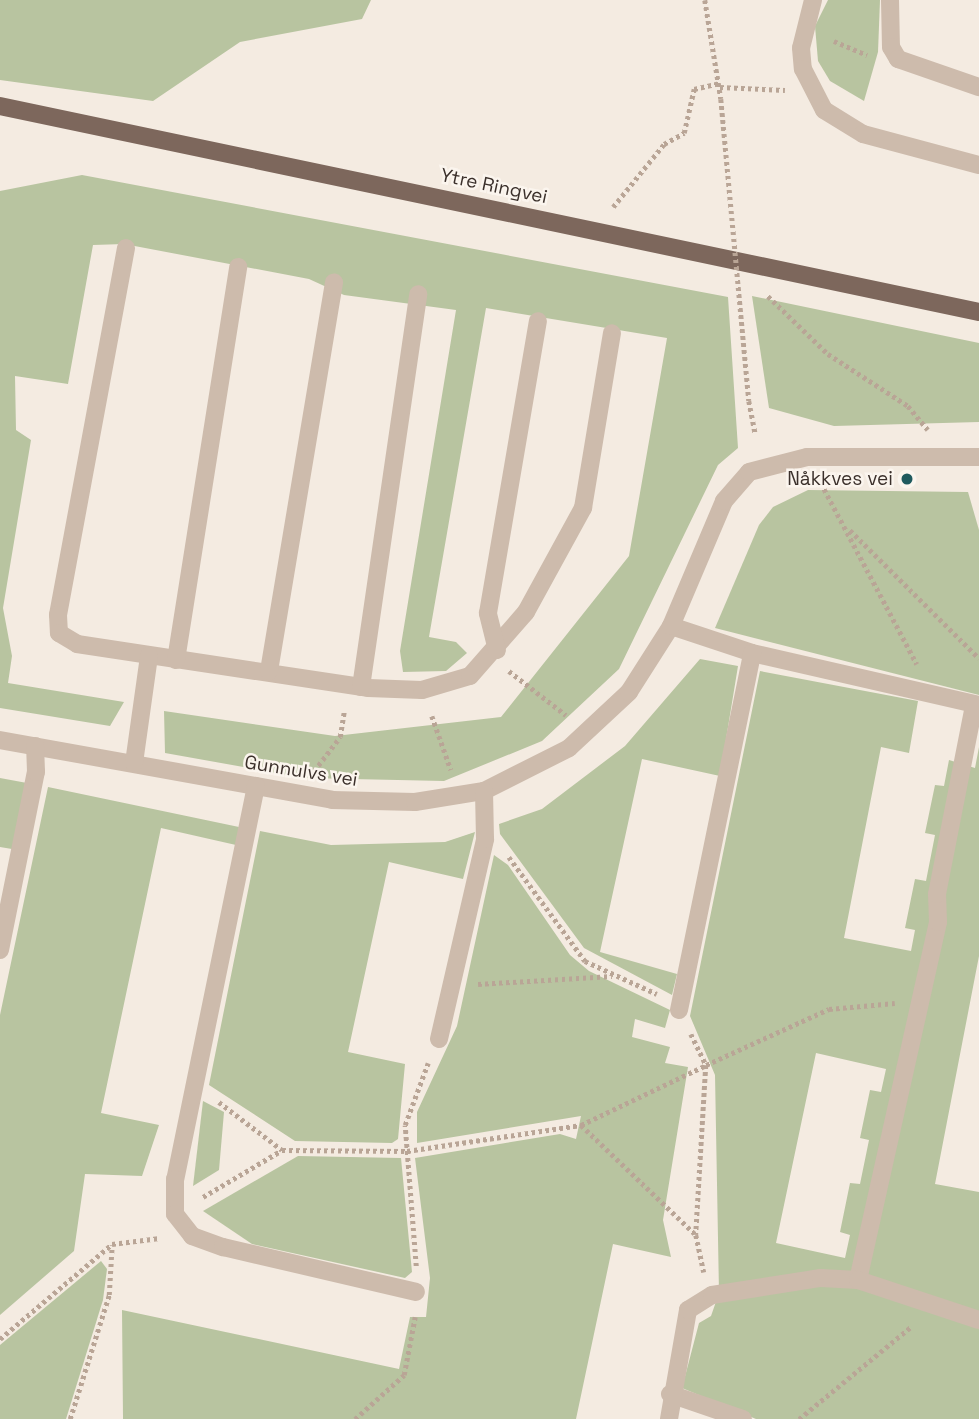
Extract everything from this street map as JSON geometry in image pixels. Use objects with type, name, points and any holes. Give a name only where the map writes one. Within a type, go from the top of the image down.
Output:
[{"type":"main road","name":"Ytre Ringvei","points":[[0,106],[979,312]]},
{"type":"street","points":[[813,0],[801,29],[811,89],[824,110],[863,134],[979,165]]},
{"type":"street","points":[[890,0],[891,47],[898,58],[979,87]]},
{"type":"street","points":[[125,248],[58,627],[77,644],[355,686],[433,688],[470,676],[494,653],[545,580],[583,508],[612,333]]},
{"type":"street","points":[[176,660],[238,267]]},
{"type":"street","points":[[269,671],[334,282]]},
{"type":"street","points":[[355,686],[418,294]]},
{"type":"street","points":[[494,653],[488,612],[538,321]]},
{"type":"street","name":"Gunnulvs vei","points":[[0,740],[296,793],[377,802],[462,796],[484,791],[545,763],[589,733],[641,676],[671,626],[724,501],[749,472],[767,464],[807,457],[979,457]]},
{"type":"street","points":[[671,626],[752,653],[977,705],[920,1004],[858,1280]]},
{"type":"street","points":[[679,1010],[752,653]]},
{"type":"street","points":[[134,763],[149,656]]},
{"type":"street","points":[[0,950],[36,772],[35,746]]},
{"type":"street","points":[[256,786],[175,1179],[179,1220],[223,1247],[416,1292]]},
{"type":"street","points":[[439,1039],[485,839],[484,791]]},
{"type":"street","points":[[669,1419],[670,1394],[688,1310],[712,1295],[821,1278],[858,1280],[935,1303],[979,1320]]},
{"type":"street","points":[[670,1394],[743,1419]]},
{"type":"path","points":[[705,0],[720,85],[749,401],[755,433]]},
{"type":"path","points":[[613,208],[664,144],[684,133],[694,89],[720,85],[811,89]]},
{"type":"path","points":[[765,292],[828,354],[908,406],[929,431]]},
{"type":"path","points":[[821,482],[936,695]]},
{"type":"path","points":[[847,527],[979,658]]},
{"type":"path","points":[[494,653],[589,733]]},
{"type":"path","points":[[296,793],[340,737],[355,686]]},
{"type":"path","points":[[433,688],[432,723],[462,796]]},
{"type":"path","points":[[485,839],[503,849],[585,961],[679,1010],[706,1065],[696,1235],[712,1295]]},
{"type":"path","points":[[452,985],[613,976]]},
{"type":"path","points":[[0,1339],[111,1244],[152,1243],[179,1220],[282,1150],[407,1151],[581,1125],[829,1009],[920,1004]]},
{"type":"path","points":[[355,1419],[404,1374],[416,1292],[407,1151],[411,1098],[421,1081]]},
{"type":"path","points":[[195,1084],[282,1150]]},
{"type":"path","points":[[581,1125],[696,1235]]},
{"type":"path","points":[[70,1419],[108,1295],[111,1244]]},
{"type":"path","points":[[799,1419],[935,1303]]},
{"type":"green space","points":[[0,0],[371,0],[362,19],[240,42],[153,101],[0,80]]},
{"type":"green space","points":[[828,0],[880,0],[878,52],[864,101],[830,81],[818,61],[815,26]]},
{"type":"green space","points":[[82,175],[728,297],[738,448],[718,465],[619,669],[542,741],[444,781],[305,778],[165,753],[164,711],[335,736],[501,717],[629,556],[667,338],[486,308],[429,637],[456,642],[467,653],[446,671],[403,672],[400,651],[456,310],[344,295],[309,279],[124,244],[93,245],[68,384],[15,376],[16,430],[31,440],[3,608],[12,656],[8,683],[124,702],[110,726],[0,708],[0,191]]},
{"type":"green space","points":[[752,296],[979,343],[979,422],[834,426],[769,408]]},
{"type":"green space","points":[[808,490],[968,492],[979,530],[979,695],[715,628],[759,525],[773,507]]},
{"type":"green space","points":[[700,659],[738,666],[720,776],[642,759],[600,952],[677,974],[672,995],[584,948],[500,834],[499,824],[542,809],[625,746]]},
{"type":"green space","points":[[760,671],[918,701],[909,753],[881,747],[844,938],[911,951],[915,930],[905,928],[915,879],[926,881],[935,835],[925,833],[935,785],[944,786],[949,760],[975,768],[979,747],[979,956],[935,1184],[979,1192],[979,1419],[756,1419],[682,1388],[699,1323],[711,1316],[719,1293],[715,1075],[690,1016]],"holes":[[[816,1053],[886,1069],[881,1092],[870,1090],[860,1138],[869,1140],[860,1184],[850,1183],[840,1232],[850,1235],[845,1258],[776,1243]]]},
{"type":"green space","points":[[0,778],[27,783],[12,849],[0,847]]},
{"type":"green space","points":[[48,787],[239,827],[236,845],[161,828],[101,1113],[159,1125],[142,1176],[85,1174],[74,1251],[0,1315],[0,1015]]},
{"type":"green space","points":[[260,831],[331,845],[445,842],[475,832],[463,879],[389,862],[348,1052],[405,1064],[398,1139],[392,1143],[295,1141],[209,1085]]},
{"type":"green space","points":[[494,855],[508,865],[570,955],[589,971],[670,1010],[665,1028],[635,1019],[632,1037],[670,1047],[665,1063],[688,1067],[663,1220],[671,1257],[613,1244],[576,1419],[123,1419],[122,1310],[399,1369],[410,1317],[426,1317],[430,1278],[415,1158],[560,1134],[576,1139],[581,1116],[417,1143],[417,1112],[457,1026]]},
{"type":"green space","points":[[203,1101],[224,1112],[219,1170],[193,1186]]},
{"type":"green space","points":[[298,1156],[401,1158],[412,1272],[405,1278],[252,1244],[203,1211]]},
{"type":"green space","points":[[101,1261],[107,1269],[103,1300],[66,1419],[0,1419],[0,1345]]},
{"type":"place","name":"Nåkkves vei","points":[[907,479]]}]
